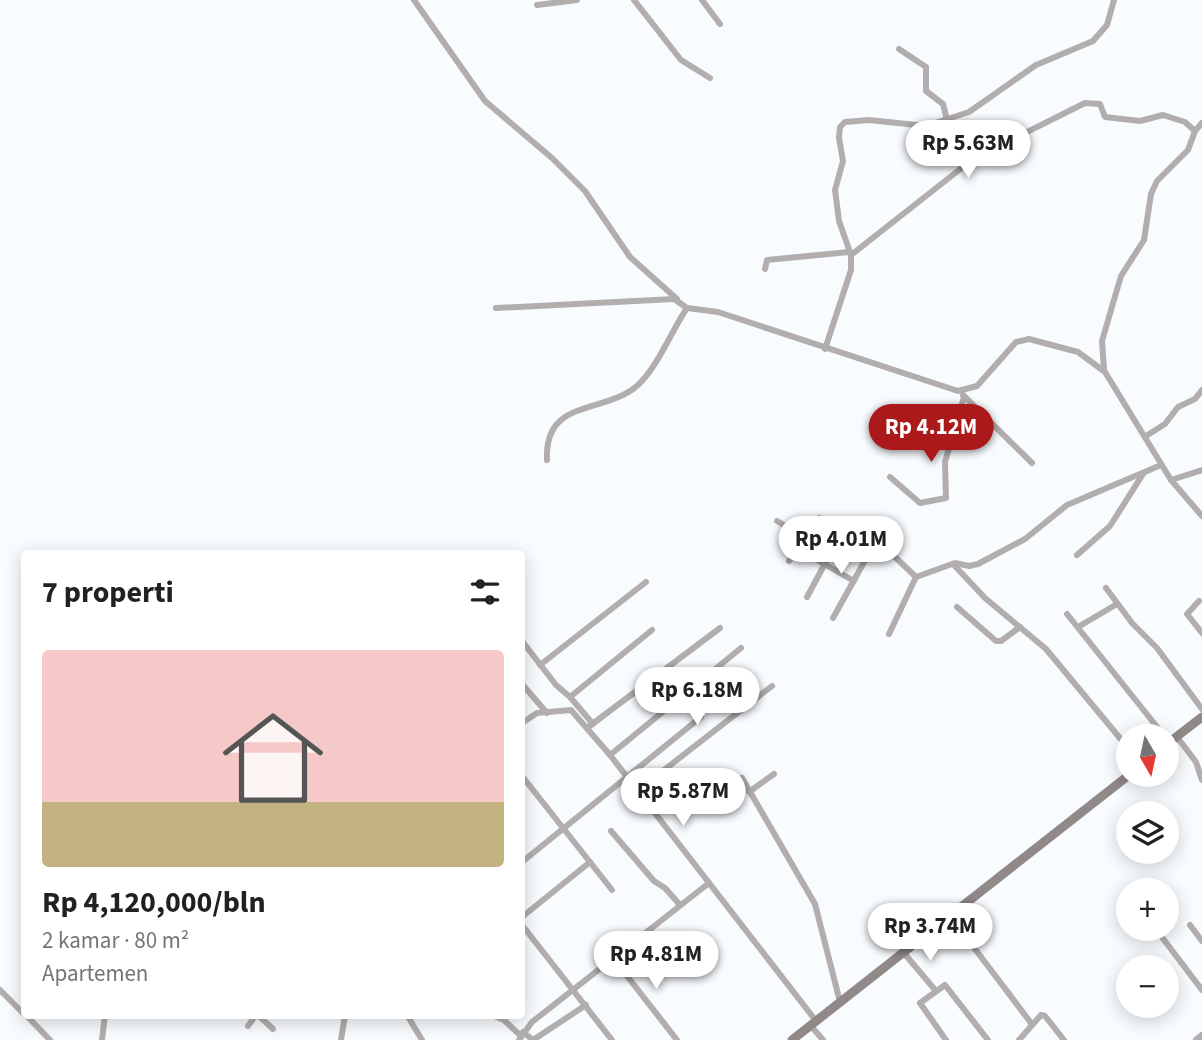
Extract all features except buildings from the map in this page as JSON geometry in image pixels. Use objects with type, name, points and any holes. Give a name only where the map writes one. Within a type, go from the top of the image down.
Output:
[{"type":"main road","points":[[1180,732],[1202,717]]},
{"type":"main road","points":[[792,1040],[1116,786]]},
{"type":"street","points":[[414,0],[485,101],[580,185],[630,257],[684,305]]},
{"type":"street","points":[[537,5],[577,0]]},
{"type":"street","points":[[634,0],[681,60],[710,78]]},
{"type":"street","points":[[702,0],[720,24]]},
{"type":"street","points":[[825,349],[851,270],[850,254],[835,190],[843,161],[840,127],[845,122],[869,120],[926,127],[968,112],[1036,65],[1093,41],[1107,25],[1114,0]]},
{"type":"street","points":[[899,49],[926,66],[925,87],[943,104],[945,122],[951,136],[963,144],[973,159]]},
{"type":"street","points":[[765,268],[767,260],[850,254],[973,159],[1085,103],[1100,104],[1105,117],[1140,121],[1163,115],[1185,122],[1195,131]]},
{"type":"street","points":[[1056,119],[1060,126]]},
{"type":"street","points":[[1202,122],[1195,131],[1188,150],[1157,181],[1151,194],[1143,240],[1121,276],[1102,341],[1102,363],[1105,372],[1171,480],[1202,516]]},
{"type":"street","points":[[496,308],[674,299],[684,305],[718,312],[966,394],[1032,463]]},
{"type":"street","points":[[547,460],[546,440],[552,428],[568,416],[638,385],[684,305]]},
{"type":"street","points":[[890,477],[920,503],[946,498],[945,462],[966,394],[1011,344],[1029,339],[1078,352],[1105,372]]},
{"type":"street","points":[[1146,436],[1165,424],[1178,407],[1197,397],[1202,390]]},
{"type":"street","points":[[889,634],[916,577],[953,564],[978,564],[1025,539],[1067,505],[1161,465]]},
{"type":"street","points":[[1171,480],[1202,470]]},
{"type":"street","points":[[1077,555],[1110,526],[1143,474]]},
{"type":"street","points":[[789,561],[819,519],[894,556],[916,577]]},
{"type":"street","points":[[777,521],[804,537]]},
{"type":"street","points":[[807,597],[842,532]]},
{"type":"street","points":[[833,618],[873,546]]},
{"type":"street","points":[[796,548],[854,581]]},
{"type":"street","points":[[953,564],[985,598],[1046,649],[1116,733]]},
{"type":"street","points":[[540,665],[646,582]]},
{"type":"street","points":[[1106,587],[1117,604],[1157,648],[1202,709]]},
{"type":"street","points":[[1199,601],[1187,612],[1202,633]]},
{"type":"street","points":[[1078,627],[1117,604]]},
{"type":"street","points":[[957,607],[996,641],[1001,641],[1020,627]]},
{"type":"street","points":[[1067,614],[1156,724]]},
{"type":"street","points":[[590,726],[720,628]]},
{"type":"street","points":[[570,698],[652,630]]},
{"type":"street","points":[[525,645],[570,698],[625,777],[814,1023],[823,1040]]},
{"type":"street","points":[[610,755],[741,648]]},
{"type":"street","points":[[636,791],[772,686]]},
{"type":"street","points":[[525,687],[547,712]]},
{"type":"street","points":[[525,721],[537,713],[569,709],[590,726]]},
{"type":"street","points":[[525,860],[701,717]]},
{"type":"street","points":[[1180,749],[1196,762],[1202,780]]},
{"type":"street","points":[[749,792],[774,774]]},
{"type":"street","points":[[742,778],[814,904],[840,1002]]},
{"type":"street","points":[[525,780],[612,890]]},
{"type":"street","points":[[611,831],[654,881],[665,888],[680,905]]},
{"type":"street","points":[[525,914],[590,862]]},
{"type":"street","points":[[521,1036],[613,958],[709,883]]},
{"type":"street","points":[[950,916],[1031,1023]]},
{"type":"street","points":[[1190,925],[1202,941]]},
{"type":"street","points":[[525,929],[612,1040]]},
{"type":"street","points":[[1165,941],[1202,990]]},
{"type":"street","points":[[903,952],[936,991]]},
{"type":"street","points":[[613,958],[677,1040]]},
{"type":"street","points":[[946,1040],[920,1004],[947,986],[988,1040]]},
{"type":"street","points":[[0,990],[21,1010]]},
{"type":"street","points":[[502,1019],[521,1036],[533,1040],[586,1005]]},
{"type":"street","points":[[1021,1039],[1031,1023],[1044,1015],[1064,1040]]},
{"type":"street","points":[[30,1019],[50,1040]]},
{"type":"street","points":[[102,1040],[105,1019]]},
{"type":"street","points":[[248,1026],[254,1019]]},
{"type":"street","points":[[262,1019],[273,1029]]},
{"type":"street","points":[[341,1040],[344,1019]]},
{"type":"street","points":[[409,1019],[422,1040]]},
{"type":"street","points":[[1197,1040],[1202,1036]]}]
